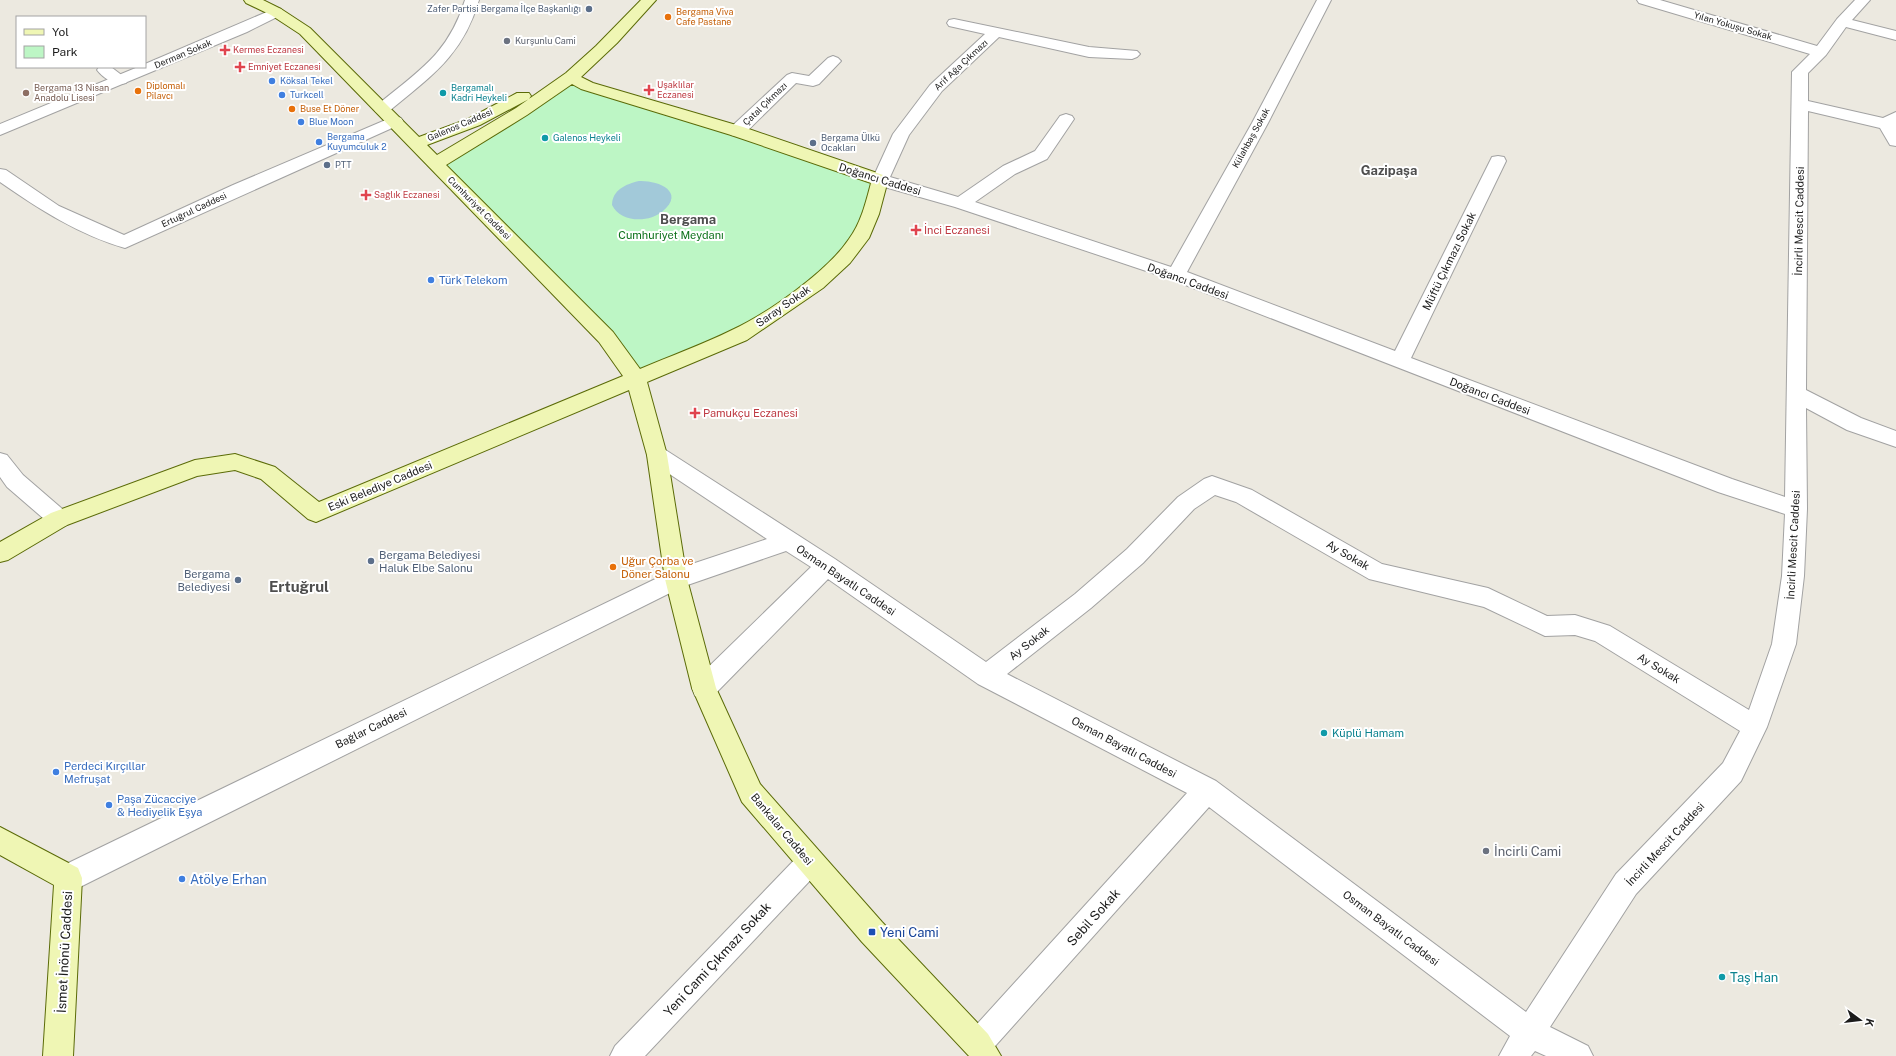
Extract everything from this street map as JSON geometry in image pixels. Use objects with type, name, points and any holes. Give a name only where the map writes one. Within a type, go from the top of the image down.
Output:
[{"type":"main road","name":"Cumhuriyet Caddesi","points":[[251,0],[276,12],[305,31],[606,337],[636,379],[657,455]]},
{"type":"main road","name":"Galenos Caddesi","points":[[435,164],[508,121],[570,77],[602,50],[649,0]]},
{"type":"main road","name":"Galenos Caddesi","points":[[415,144],[474,122],[538,89],[570,77]]},
{"type":"main road","name":"Doğancı Caddesi","points":[[570,77],[587,86],[737,131],[880,180]]},
{"type":"main road","name":"Saray Sokak","points":[[636,379],[740,335],[810,288],[835,267],[855,245],[873,207],[880,180]]},
{"type":"main road","name":"Eski Belediye Caddesi","points":[[0,553],[59,519],[195,468],[235,462],[268,473],[316,513],[636,379]]},
{"type":"main road","name":"Bankalar Caddesi","points":[[657,455],[676,579],[704,688],[751,793],[872,932],[982,1050]]},
{"type":"main road","name":"İsmet İnönü Caddesi","points":[[0,840],[68,878],[58,1056]]},
{"type":"street","points":[[382,109],[440,61],[456,39],[466,20],[472,0]]},
{"type":"street","name":"Külahbaş Sokak","points":[[1176,275],[1260,123],[1324,0]]},
{"type":"street","name":"Yılan Yokuşu Sokak","points":[[1644,0],[1821,52]]},
{"type":"street","name":"İncirli Mescit Caddesi","points":[[1514,1056],[1626,884],[1732,772],[1756,727],[1784,644],[1793,576],[1796,509],[1800,72],[1821,52],[1842,22],[1863,0]]},
{"type":"street","name":"Derman Sokak","points":[[0,130],[235,32],[276,12]]},
{"type":"street","points":[[1842,22],[1896,36]]},
{"type":"street","points":[[954,23],[1089,52],[1132,54]]},
{"type":"street","name":"Arif Ağa Çıkmazı","points":[[880,180],[901,134],[936,88],[996,33]]},
{"type":"street","name":"Çatal Çıkmazı","points":[[737,131],[792,78],[813,80],[833,61]]},
{"type":"street","points":[[105,70],[120,80]]},
{"type":"street","points":[[1800,104],[1891,121],[1896,141]]},
{"type":"street","points":[[961,203],[1009,170],[1041,155],[1066,119]]},
{"type":"street","name":"Ertuğrul Caddesi","points":[[0,174],[54,210],[103,234],[125,242],[239,189],[395,121]]},
{"type":"street","name":"Müftü Çıkmazı Sokak","points":[[1400,361],[1498,160]]},
{"type":"street","name":"Doğancı Caddesi","points":[[880,180],[961,203],[1176,275],[1726,486],[1796,509]]},
{"type":"street","points":[[1796,394],[1854,424],[1896,439]]},
{"type":"street","name":"Osman Bayatlı Caddesi","points":[[657,455],[827,566],[987,676],[1207,790],[1530,1033],[1578,1056]]},
{"type":"street","points":[[0,461],[15,481],[59,519]]},
{"type":"street","name":"Ay Sokak","points":[[987,676],[1083,601],[1135,556],[1186,503],[1212,485],[1244,496],[1377,572],[1488,598],[1545,626],[1575,625],[1602,633],[1756,727]]},
{"type":"street","name":"Bağlar Caddesi","points":[[68,878],[676,579],[788,541]]},
{"type":"street","points":[[704,688],[827,566]]},
{"type":"street","name":"Sebil Sokak","points":[[982,1050],[1207,790]]},
{"type":"street","name":"Yeni Cami Çıkmazı Sokak","points":[[625,1056],[810,862]]},
{"type":"green space","name":"Cumhuriyet Meydanı","points":[[570,77],[880,180],[855,245],[799,296],[636,379],[435,164]]},
{"type":"water","points":[[639,181],[654,182],[661,185],[670,192],[671,198],[669,204],[657,215],[643,219],[628,218],[616,211],[612,205],[614,195],[621,188]]},
{"type":"place","name":"Zafer Partisi Bergama İlçe Başkanlığı","points":[[589,9]]},
{"type":"place","name":"Bergama Viva Cafe Pastane","points":[[668,17]]},
{"type":"place","name":"Kurşunlu Cami","points":[[507,41]]},
{"type":"place","name":"Kermes Eczanesi","points":[[225,50]]},
{"type":"place","name":"Emniyet Eczanesi","points":[[240,67]]},
{"type":"place","name":"Köksal Tekel","points":[[272,81]]},
{"type":"place","name":"Uşaklılar Eczanesi","points":[[649,90]]},
{"type":"place","name":"Diplomalı Pilavcı","points":[[138,91]]},
{"type":"place","name":"Bergama 13 Nisan Anadolu Lisesi","points":[[26,93]]},
{"type":"place","name":"Bergamalı Kadri Heykeli","points":[[443,93]]},
{"type":"place","name":"Turkcell","points":[[282,95]]},
{"type":"place","name":"Buse Et Döner","points":[[292,109]]},
{"type":"place","name":"Blue Moon","points":[[301,122]]},
{"type":"place","name":"Galenos Heykeli","points":[[545,138]]},
{"type":"place","name":"Bergama Kuyumculuk 2","points":[[319,142]]},
{"type":"place","name":"Bergama Ülkü Ocakları","points":[[813,143]]},
{"type":"place","name":"PTT","points":[[327,165]]},
{"type":"place","name":"Sağlık Eczanesi","points":[[366,195]]},
{"type":"place","name":"İnci Eczanesi","points":[[916,230]]},
{"type":"place","name":"Türk Telekom","points":[[431,280]]},
{"type":"place","name":"Pamukçu Eczanesi","points":[[695,413]]},
{"type":"place","name":"Bergama Belediyesi Haluk Elbe Salonu","points":[[371,561]]},
{"type":"place","name":"Uğur Çorba ve Döner Salonu","points":[[613,567]]},
{"type":"place","name":"Bergama Belediyesi","points":[[238,580]]},
{"type":"place","name":"Küplü Hamam","points":[[1324,733]]},
{"type":"place","name":"Perdeci Kırçıllar Mefruşat","points":[[56,772]]},
{"type":"place","name":"Paşa Zücacciye & Hediyelik Eşya","points":[[109,805]]},
{"type":"place","name":"İncirli Cami","points":[[1486,851]]},
{"type":"place","name":"Atölye Erhan","points":[[182,879]]},
{"type":"place","name":"Yeni Cami","points":[[872,932]]},
{"type":"place","name":"Taş Han","points":[[1722,977]]},
{"type":"district","name":"Gazipaşa","points":[[1389,170]]},
{"type":"district","name":"Bergama","points":[[688,219]]},
{"type":"district","name":"Ertuğrul","points":[[299,587]]}]
